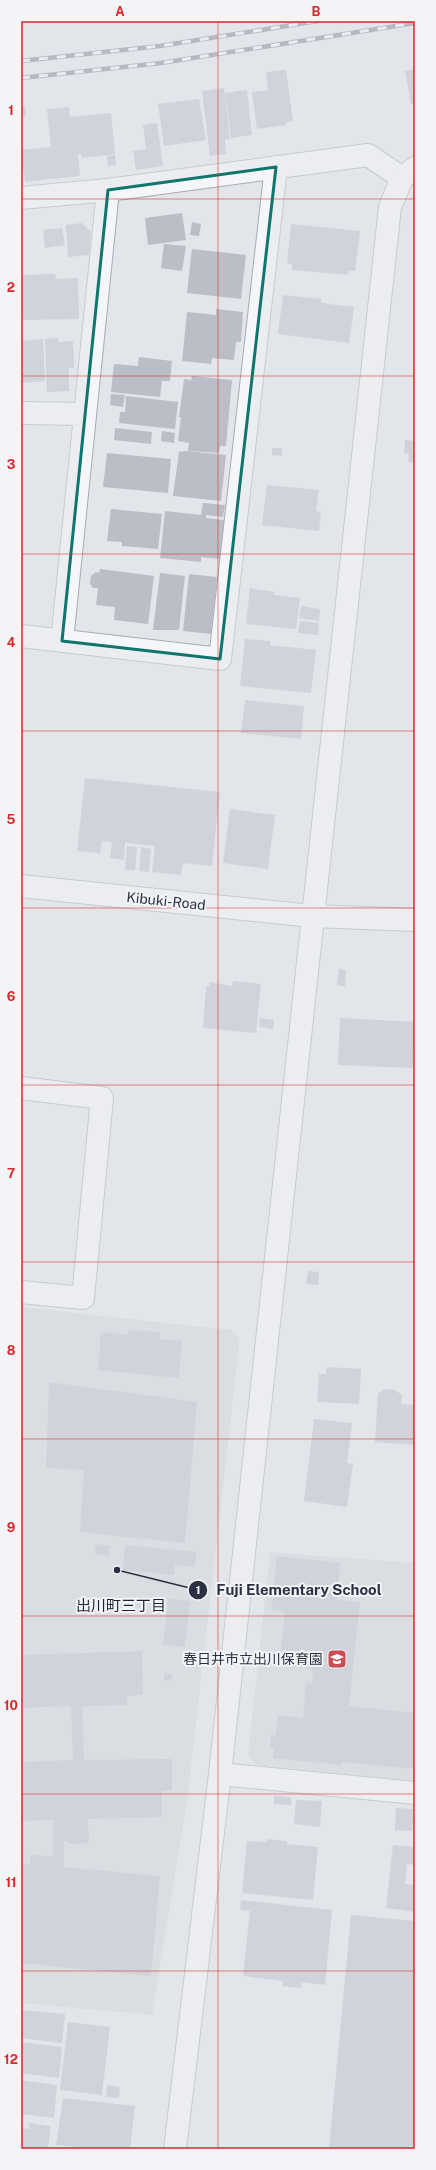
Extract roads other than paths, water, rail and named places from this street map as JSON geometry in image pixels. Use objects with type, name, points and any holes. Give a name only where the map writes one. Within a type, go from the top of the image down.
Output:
[{"type":"street","points":[[21,198],[108,190],[368,155],[409,173],[390,207],[220,1774],[175,2149]]},
{"type":"street","points":[[21,636],[220,659],[276,167]]},
{"type":"street","points":[[62,641],[108,190]]},
{"type":"street","points":[[21,413],[84,414]]},
{"type":"street","name":"Kibuki-Road","points":[[21,886],[312,916],[415,920]]},
{"type":"street","points":[[21,1088],[102,1098],[82,1298],[21,1292]]},
{"type":"street","points":[[220,1774],[415,1793]]},
{"type":"railway","points":[[21,61],[160,46],[318,21]]},
{"type":"railway","points":[[21,78],[161,63],[415,23]]},
{"type":"place","name":"Fuji Elementary School","points":[[117,1570]]},
{"type":"place","name":"春日井市立出川保育園","points":[[337,1659]]},
{"type":"district","name":"出川町三丁目","points":[[121,1605]]}]
